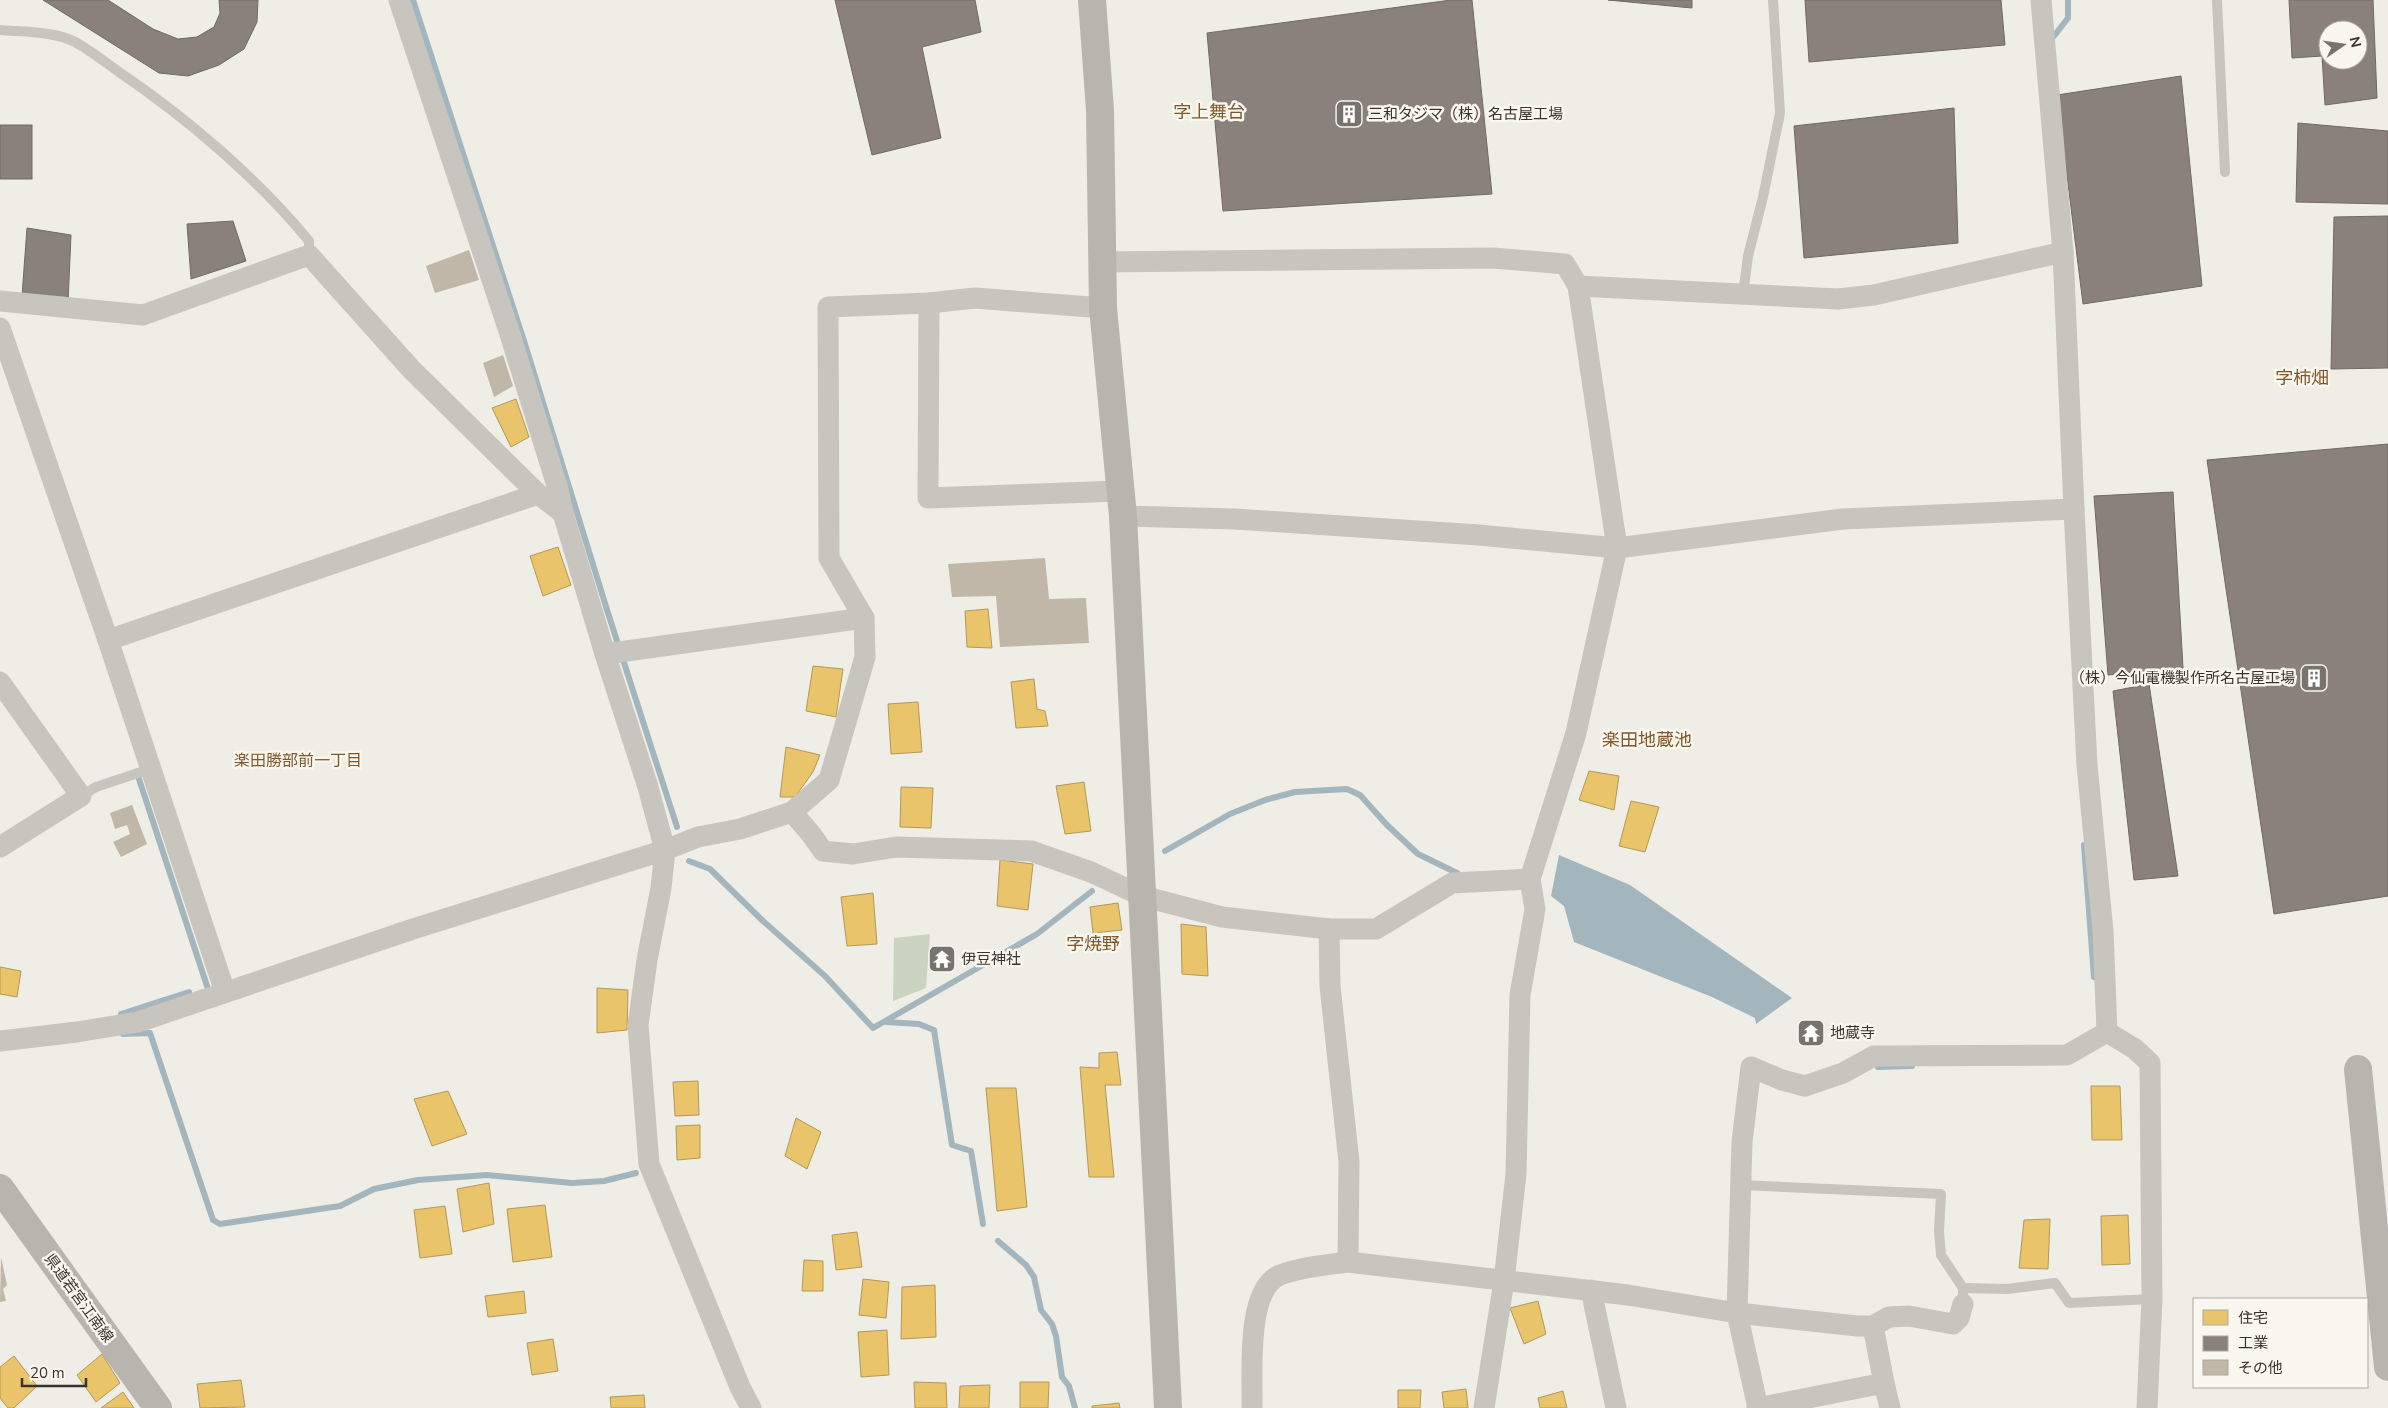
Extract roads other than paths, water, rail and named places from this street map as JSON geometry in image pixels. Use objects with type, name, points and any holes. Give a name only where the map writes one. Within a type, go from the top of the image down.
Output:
[{"type":"street","points":[[399,0],[509,331],[558,489],[563,513],[605,654],[648,787],[665,850],[662,888],[647,960],[638,1025],[649,1164],[740,1387],[751,1408]]},
{"type":"street","points":[[1092,0],[1100,110],[1103,308],[1122,503],[1168,1408]]},
{"type":"street","points":[[2041,0],[2063,252],[2087,765],[2102,931],[2106,1032]]},
{"type":"street","points":[[1578,286],[1838,299],[1874,295],[2063,252]]},
{"type":"street","points":[[0,301],[143,315],[309,255],[411,369],[538,494],[563,513]]},
{"type":"street","points":[[1102,262],[1493,258],[1565,264],[1578,286],[1617,548],[1576,733],[1530,879],[1535,909],[1520,995],[1516,1174],[1504,1280],[1484,1408]]},
{"type":"street","points":[[0,1041],[138,1022],[413,929],[665,850],[698,837],[740,828],[792,812],[829,780],[865,657],[864,618],[829,558],[828,307],[975,298],[1103,308]]},
{"type":"street","points":[[929,302],[928,498],[1122,503],[1235,519],[1479,535],[1617,548],[1844,519],[2074,509]]},
{"type":"street","points":[[0,328],[108,640],[225,992]]},
{"type":"street","points":[[108,640],[538,494]]},
{"type":"street","points":[[605,654],[864,618]]},
{"type":"street","points":[[0,682],[81,796],[0,847]]},
{"type":"street","points":[[792,812],[823,851],[853,854],[896,847],[1031,851],[1091,872],[1142,896],[1222,917],[1329,929],[1376,929],[1452,883],[1530,879]]},
{"type":"street","points":[[1329,929],[1330,986],[1350,1162],[1348,1262]]},
{"type":"street","points":[[1884,1382],[1758,1408],[1737,1312],[1742,1142],[1751,1067],[1782,1080],[1805,1086],[1843,1073],[1874,1056],[2068,1055],[2106,1032]]},
{"type":"street","points":[[2106,1032],[2135,1050],[2150,1063],[2152,1299],[2147,1408]]},
{"type":"street","points":[[2358,1069],[2388,1367]]},
{"type":"street","name":"県道若宮江南線","points":[[0,1188],[158,1408]]},
{"type":"street","points":[[1252,1408],[1252,1326],[1263,1291],[1278,1276],[1308,1268],[1348,1262],[1591,1290],[1737,1312],[1873,1326],[1889,1317],[1896,1316],[1909,1316],[1953,1324],[1960,1318],[1963,1296]]},
{"type":"street","points":[[1591,1290],[1616,1408]]},
{"type":"street","points":[[1873,1326],[1890,1408]]},
{"type":"lane","points":[[1744,295],[1748,256],[1763,197],[1780,113],[1773,0]]},
{"type":"lane","points":[[2217,0],[2225,172]]},
{"type":"lane","points":[[0,30],[42,34],[74,41],[152,95],[232,163],[292,221],[309,241],[309,255]]},
{"type":"lane","points":[[81,796],[96,787],[150,769]]},
{"type":"lane","points":[[1741,1185],[1941,1194],[1939,1231],[1941,1255],[1963,1296],[2055,1283],[2069,1303],[2152,1299]]},
{"type":"waterway","points":[[413,0],[524,341],[608,613],[677,827]]},
{"type":"waterway","points":[[2054,36],[2068,18],[2068,0]]},
{"type":"waterway","points":[[139,779],[207,986]]},
{"type":"waterway","points":[[1165,851],[1230,814],[1265,800],[1295,792],[1347,789],[1360,795],[1387,825],[1418,854],[1457,873]]},
{"type":"waterway","points":[[2084,845],[2094,977]]},
{"type":"waterway","points":[[689,861],[710,869],[763,921],[825,976],[873,1028],[1037,934],[1092,891]]},
{"type":"waterway","points":[[121,1014],[189,992]]},
{"type":"waterway","points":[[886,1022],[919,1024],[934,1030],[952,1145],[971,1151],[983,1224]]},
{"type":"waterway","points":[[123,1034],[150,1033],[213,1220],[220,1224],[340,1206],[374,1189],[418,1180],[487,1175],[572,1183],[604,1181],[636,1173]]},
{"type":"waterway","points":[[1878,1067],[1912,1066]]},
{"type":"waterway","points":[[998,1241],[1026,1265],[1034,1277],[1041,1310],[1052,1324],[1056,1336],[1062,1377],[1069,1386],[1075,1408]]},
{"type":"place","name":"三和タジマ（株）名古屋工場","points":[[1349,114]]},
{"type":"place","name":"（株）今仙電機製作所名古屋工場","points":[[2314,678]]},
{"type":"place","name":"伊豆神社","points":[[942,959]]},
{"type":"place","name":"地蔵寺","points":[[1811,1033]]},
{"type":"district","name":"字上舞台","points":[[1209,112]]},
{"type":"district","name":"字柿畑","points":[[2302,378]]},
{"type":"district","name":"楽田地蔵池","points":[[1647,740]]},
{"type":"district","name":"楽田勝部前一丁目","points":[[298,761]]},
{"type":"district","name":"字焼野","points":[[1093,944]]}]
